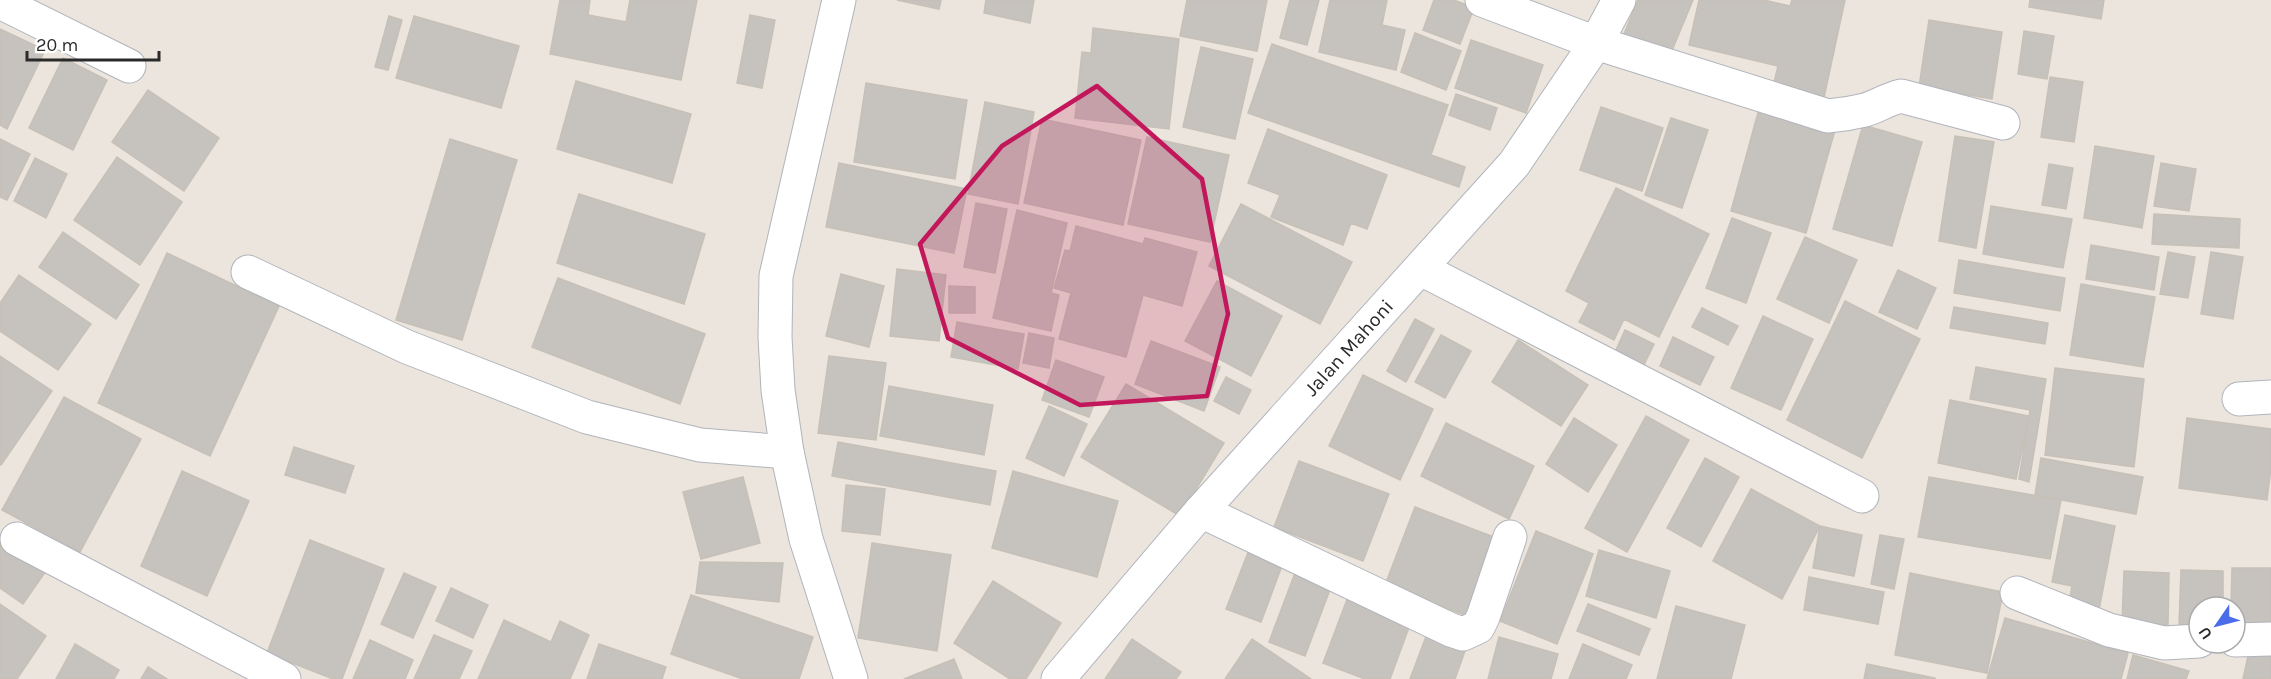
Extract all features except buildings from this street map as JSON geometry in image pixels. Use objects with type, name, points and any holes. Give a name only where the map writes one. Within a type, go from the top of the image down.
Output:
[{"type":"street","points":[[839,0],[776,276],[775,337],[777,380],[787,452],[806,538],[851,679]]},
{"type":"street","points":[[1482,0],[1596,43],[1828,116],[1868,109],[1901,96],[2003,123]]},
{"type":"street","name":"Jalan Mahoni","points":[[1058,679],[1201,511],[1514,164],[1596,43],[1619,0]]},
{"type":"street","points":[[0,2],[129,66]]},
{"type":"street","points":[[1421,269],[1862,496]]},
{"type":"street","points":[[248,272],[407,347],[587,417],[700,445],[787,452]]},
{"type":"street","points":[[1201,511],[1450,630],[1463,634],[1478,627],[1483,617],[1510,537]]},
{"type":"street","points":[[17,539],[284,679]]},
{"type":"street","points":[[2017,593],[2109,630],[2164,643],[2187,642]]},
{"type":"street","points":[[2247,640],[2271,639]]},
{"type":"highlighted area","points":[[1097,86],[1202,179],[1228,314],[1207,396],[1080,405],[948,338],[920,244],[1002,146]]}]
